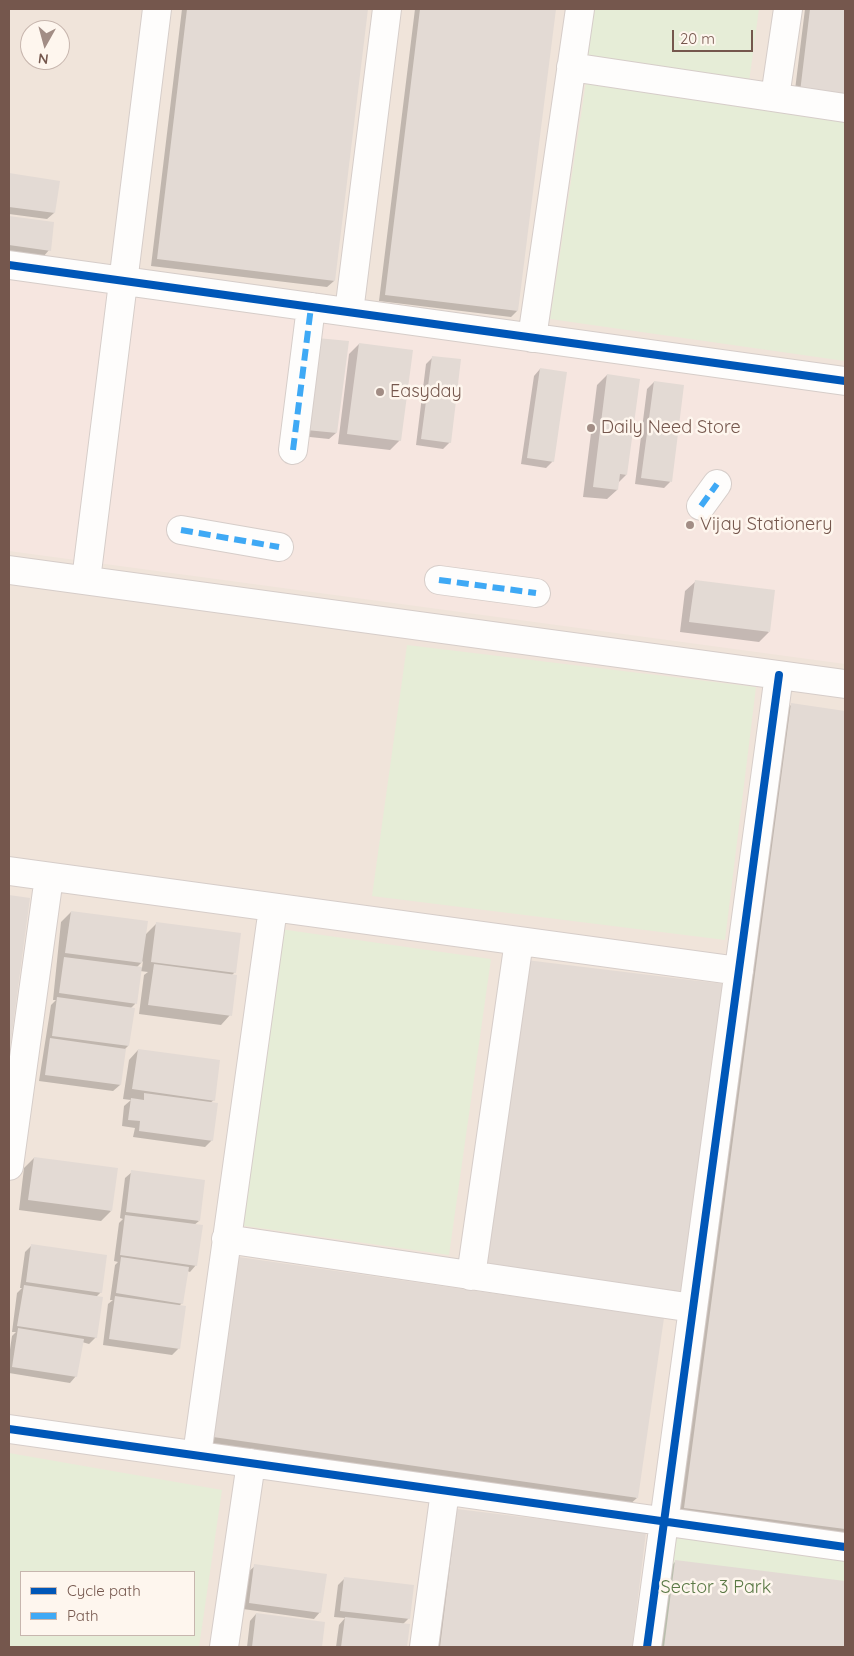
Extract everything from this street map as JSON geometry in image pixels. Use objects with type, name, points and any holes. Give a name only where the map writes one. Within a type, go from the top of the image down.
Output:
[{"type":"street","points":[[86,580],[157,9]]},
{"type":"street","points":[[349,312],[387,9]]},
{"type":"street","points":[[532,338],[580,9]]},
{"type":"street","points":[[775,97],[788,9]]},
{"type":"street","points":[[571,67],[845,108]]},
{"type":"street","points":[[9,265],[845,381]]},
{"type":"street","points":[[293,450],[311,307]]},
{"type":"street","points":[[701,506],[717,484]]},
{"type":"street","points":[[180,530],[279,547]]},
{"type":"street","points":[[9,570],[845,684]]},
{"type":"street","points":[[439,580],[536,593]]},
{"type":"street","points":[[647,1647],[779,675]]},
{"type":"street","points":[[9,871],[739,971]]},
{"type":"street","points":[[9,1166],[49,877]]},
{"type":"street","points":[[197,1455],[273,908]]},
{"type":"street","points":[[471,1276],[519,941]]},
{"type":"street","points":[[226,1239],[693,1308]]},
{"type":"street","points":[[9,1428],[845,1547]]},
{"type":"street","points":[[224,1647],[251,1463]]},
{"type":"street","points":[[424,1647],[446,1491]]},
{"type":"shaded area","points":[[9,9],[845,9],[845,1647],[9,1647]]},
{"type":"shaded area","points":[[9,269],[845,381],[845,664],[9,551]]},
{"type":"green space","points":[[585,9],[759,9],[749,82],[578,58]]},
{"type":"green space","points":[[586,82],[845,121],[845,361],[550,319]]},
{"type":"green space","points":[[407,645],[756,687],[725,940],[372,896]]},
{"type":"green space","points":[[280,929],[491,959],[449,1255],[238,1225]]},
{"type":"green space","points":[[9,1453],[222,1490],[199,1647],[9,1647]]},
{"type":"green space","name":"Sector 3 Park","points":[[664,1522],[845,1547],[845,1647],[647,1647]]},
{"type":"building","points":[[187,9],[368,9],[335,281],[157,259]]},
{"type":"building","points":[[420,9],[556,9],[518,311],[385,295]]},
{"type":"building","points":[[810,9],[845,9],[845,98],[800,92]]},
{"type":"building","points":[[9,173],[60,181],[55,213],[9,207]]},
{"type":"building","points":[[9,216],[54,222],[51,251],[9,245]]},
{"type":"building","points":[[317,338],[349,341],[337,433],[306,430]]},
{"type":"building","name":"Easyday","points":[[359,343],[413,350],[401,441],[347,434]]},
{"type":"building","points":[[432,356],[461,359],[451,443],[421,439]]},
{"type":"building","points":[[540,368],[567,372],[554,462],[527,458]]},
{"type":"building","points":[[607,374],[640,379],[627,475],[620,474],[618,490],[593,487]]},
{"type":"building","points":[[654,381],[684,385],[672,482],[641,478]]},
{"type":"building","points":[[695,580],[775,590],[770,632],[689,622]]},
{"type":"building","points":[[791,703],[845,711],[845,1529],[684,1508]]},
{"type":"building","points":[[9,895],[30,898],[10,1048],[9,1048]]},
{"type":"building","points":[[71,911],[148,921],[142,963],[65,953]]},
{"type":"building","points":[[156,922],[241,933],[236,973],[151,962]]},
{"type":"building","points":[[64,957],[142,967],[137,1004],[59,993]]},
{"type":"building","points":[[526,960],[724,984],[685,1292],[487,1267]]},
{"type":"building","points":[[154,964],[237,975],[232,1016],[148,1005]]},
{"type":"building","points":[[57,997],[135,1008],[129,1046],[52,1036]]},
{"type":"building","points":[[50,1038],[126,1049],[121,1085],[45,1075]]},
{"type":"building","points":[[138,1049],[220,1060],[215,1101],[132,1089]]},
{"type":"building","points":[[144,1093],[218,1103],[213,1141],[139,1131],[140,1121],[128,1120],[131,1098],[144,1100]]},
{"type":"building","points":[[34,1157],[118,1168],[112,1211],[28,1200]]},
{"type":"building","points":[[131,1170],[205,1180],[200,1221],[126,1212]]},
{"type":"building","points":[[125,1215],[203,1225],[197,1266],[120,1255]]},
{"type":"building","points":[[31,1244],[107,1255],[102,1293],[26,1282]]},
{"type":"building","points":[[121,1257],[189,1267],[183,1304],[116,1293]]},
{"type":"building","points":[[239,1257],[664,1318],[638,1498],[213,1437]]},
{"type":"building","points":[[24,1285],[103,1297],[97,1338],[17,1326]]},
{"type":"building","points":[[115,1296],[186,1306],[180,1349],[109,1339]]},
{"type":"building","points":[[18,1328],[84,1339],[77,1377],[12,1367]]},
{"type":"building","points":[[457,1509],[646,1532],[632,1647],[440,1647]]},
{"type":"building","name":"Sector 3 Park","points":[[675,1560],[845,1581],[845,1647],[664,1647]]},
{"type":"building","points":[[254,1564],[327,1574],[321,1613],[249,1603]]},
{"type":"building","points":[[344,1577],[414,1585],[410,1619],[340,1611]]},
{"type":"building","points":[[256,1613],[325,1622],[322,1647],[252,1647]]},
{"type":"building","points":[[345,1617],[410,1624],[407,1647],[341,1647]]},
{"type":"marked path","points":[[293,450],[311,307]]},
{"type":"marked path","points":[[701,506],[717,484]]},
{"type":"marked path","points":[[181,530],[279,547]]},
{"type":"marked path","points":[[439,580],[536,593]]},
{"type":"cycle path","points":[[9,265],[845,381]]},
{"type":"cycle path","points":[[647,1647],[779,675]]},
{"type":"cycle path","points":[[9,1429],[845,1547]]},
{"type":"place","name":"Easyday","points":[[380,392]]},
{"type":"place","name":"Daily Need Store","points":[[591,428]]},
{"type":"place","name":"Vijay Stationery","points":[[690,525]]}]
